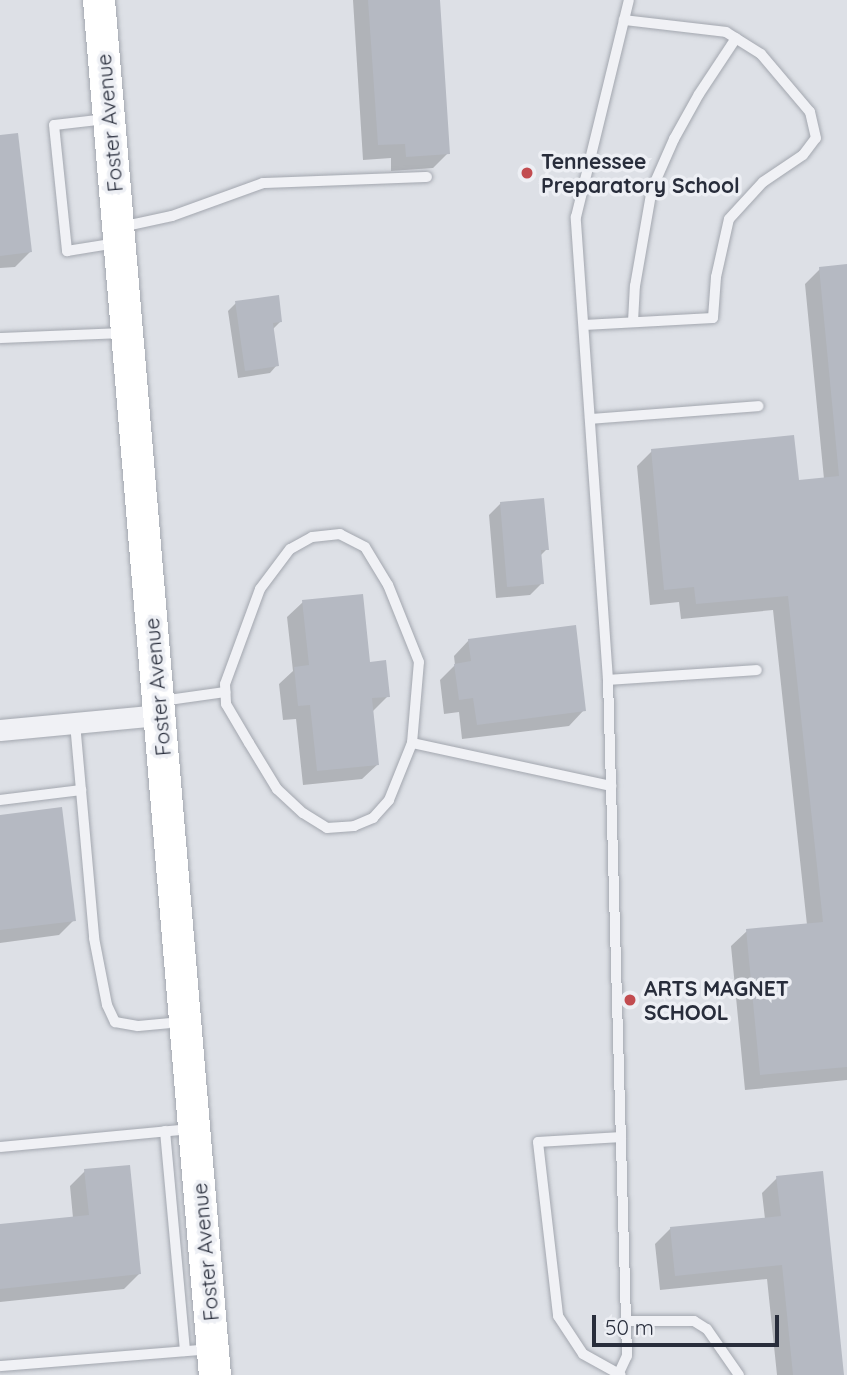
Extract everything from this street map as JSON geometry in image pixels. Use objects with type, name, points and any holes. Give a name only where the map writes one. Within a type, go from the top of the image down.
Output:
[{"type":"main road","name":"Foster Avenue","points":[[99,0],[185,1021],[180,1130],[204,1358]]},
{"type":"street","points":[[0,730],[75,723],[159,708]]},
{"type":"lane","points":[[621,1137],[538,1142],[558,1316],[583,1354],[619,1375],[627,1356],[621,1137],[608,681],[576,217],[629,0]]},
{"type":"lane","points":[[584,325],[713,318],[716,277],[729,219],[764,182],[803,155],[816,138],[810,112],[761,54],[736,38],[726,32],[624,20]]},
{"type":"lane","points":[[633,322],[635,286],[652,189],[692,105],[736,38]]},
{"type":"lane","points":[[109,118],[54,125],[67,251],[264,183],[427,177]]},
{"type":"lane","points":[[0,338],[127,333]]},
{"type":"lane","points":[[590,419],[758,406]]},
{"type":"lane","points":[[340,534],[365,547],[388,585],[419,662],[412,743],[389,800],[373,818],[354,826],[327,828],[303,813],[277,789],[226,704],[225,684],[260,589],[290,549],[312,537],[340,534]]},
{"type":"lane","points":[[608,681],[757,670]]},
{"type":"lane","points":[[159,708],[225,692]]},
{"type":"lane","points":[[75,723],[94,938],[107,1005],[115,1022],[138,1026],[185,1021]]},
{"type":"lane","points":[[412,743],[611,786]]},
{"type":"lane","points":[[0,800],[81,790]]},
{"type":"lane","points":[[0,1147],[180,1130]]},
{"type":"lane","points":[[626,1321],[694,1321],[708,1329],[739,1375]]},
{"type":"lane","points":[[0,1366],[204,1358]]},
{"type":"building","points":[[368,0],[440,0],[450,154],[406,157],[405,144],[378,145]]},
{"type":"building","points":[[18,133],[32,252],[0,256],[0,135]]},
{"type":"building","points":[[847,264],[847,1067],[760,1075],[746,929],[823,922],[788,596],[696,604],[694,587],[664,590],[651,449],[794,435],[799,480],[839,476],[819,267]]},
{"type":"building","points":[[279,295],[282,322],[273,323],[279,366],[245,371],[235,301]]},
{"type":"building","points":[[544,498],[549,550],[541,550],[544,584],[507,587],[500,502]]},
{"type":"building","points":[[363,594],[370,662],[386,660],[390,697],[372,698],[379,765],[317,771],[310,705],[298,706],[294,667],[309,665],[302,600]]},
{"type":"building","points":[[576,625],[586,711],[477,725],[473,698],[459,700],[454,664],[471,661],[468,639]]},
{"type":"building","points":[[62,807],[76,921],[0,930],[0,815]]},
{"type":"building","points":[[130,1165],[141,1274],[0,1289],[0,1224],[89,1215],[84,1169]]},
{"type":"building","points":[[823,1171],[844,1375],[793,1375],[782,1265],[675,1276],[670,1227],[781,1216],[776,1176]]},
{"type":"place","name":"Tennessee Preparatory School","points":[[527,173]]},
{"type":"place","name":"ARTS MAGNET SCHOOL","points":[[630,1000]]}]
